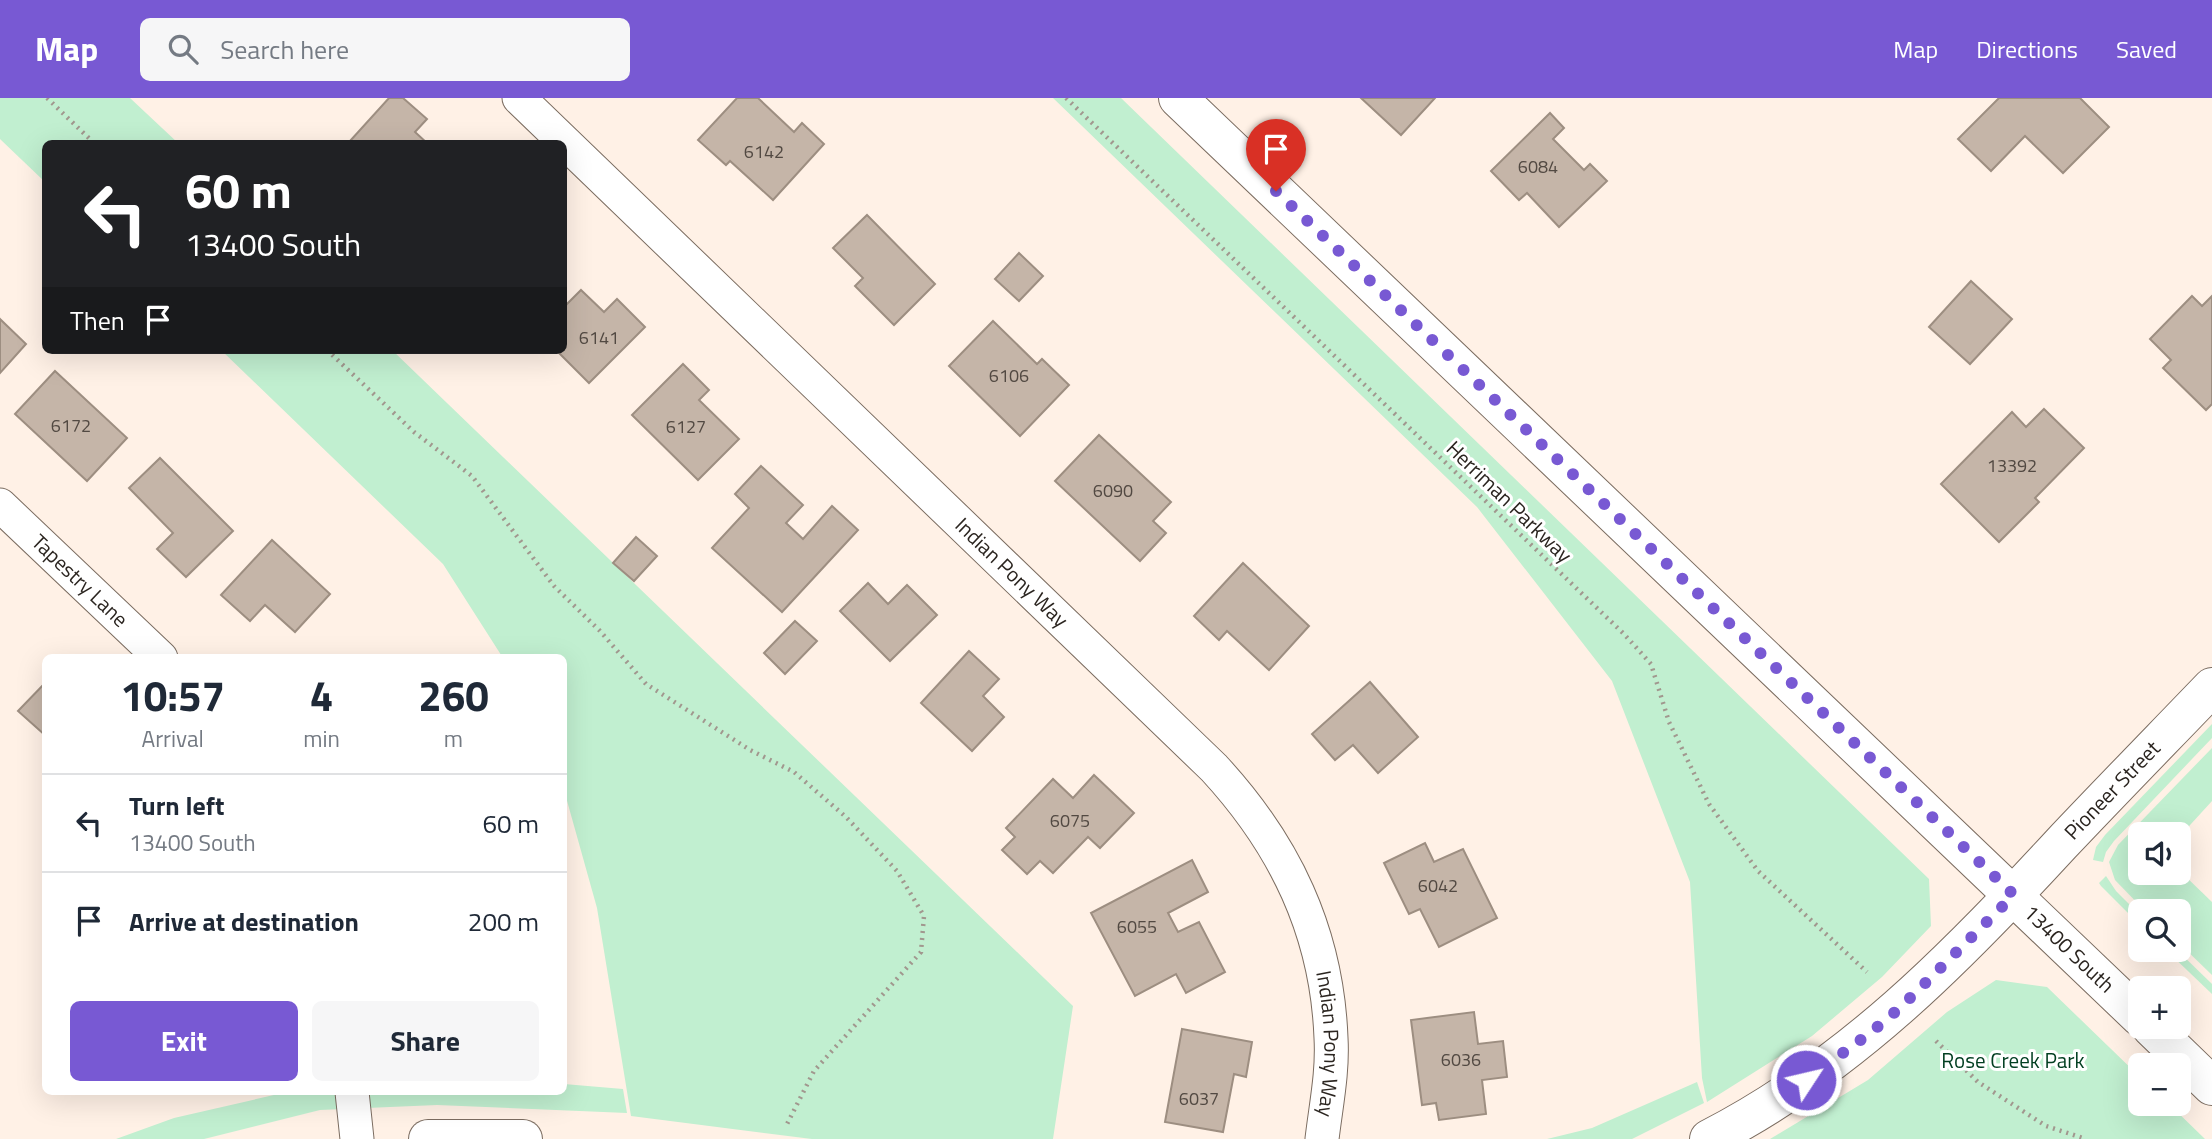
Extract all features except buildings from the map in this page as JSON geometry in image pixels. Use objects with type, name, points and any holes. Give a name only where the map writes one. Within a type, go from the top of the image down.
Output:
[{"type":"main road","name":"13400 South","points":[[1178,98],[2128,1005]]},
{"type":"main road","name":"Pioneer Street","points":[[1709,1139],[1784,1096],[1901,1007],[2014,895],[2212,687]]},
{"type":"main road","points":[[2163,1039],[2212,1086]]},
{"type":"main road","points":[[428,1139],[523,1139]]},
{"type":"street","name":"Indian Pony Way","points":[[519,98],[563,140]]},
{"type":"street","name":"Indian Pony Way","points":[[567,144],[1214,768],[1262,825],[1287,868],[1311,924],[1322,962],[1331,1039],[1330,1078],[1322,1139]]},
{"type":"street","name":"Tapestry Lane","points":[[0,505],[157,654]]},
{"type":"street","points":[[352,1095],[357,1139]]},
{"type":"path","points":[[47,98],[91,140]]},
{"type":"path","name":"Herriman Parkway","points":[[1066,98],[1624,634],[1651,664],[1669,722],[1709,804],[1758,871],[1867,972]]},
{"type":"path","points":[[331,354],[414,432],[472,475],[554,586],[600,631],[646,684],[750,750],[794,772],[846,817],[897,871],[924,916],[921,952],[814,1071],[788,1124]]},
{"type":"path","points":[[1936,1041],[1978,1082],[2046,1126],[2086,1139]]},
{"type":"green space","points":[[0,98],[130,98],[175,140],[42,140],[42,179],[0,139]]},
{"type":"green space","points":[[1053,98],[1121,98],[1929,879],[1931,926],[1882,977],[1812,1036],[1707,1102],[1702,1078],[1690,882],[1612,681],[1477,507]]},
{"type":"green space","points":[[225,354],[396,354],[1073,1006],[1053,1139],[812,1139],[631,1116],[597,908],[567,801],[567,654],[500,654],[443,564]]},
{"type":"green space","points":[[2212,724],[2212,738],[2132,822],[2128,822],[2128,826],[2106,852],[2103,862],[2093,860],[2096,847]]},
{"type":"green space","points":[[2212,748],[2212,801],[2191,824],[2140,822]]},
{"type":"green space","points":[[2128,835],[2128,885],[2191,885],[2191,882],[2212,902],[2212,975],[2191,955],[2191,899],[2133,899],[2115,880],[2109,862],[2118,845]]},
{"type":"green space","points":[[2106,876],[2128,903],[2128,913],[2101,886],[2099,883]]},
{"type":"green space","points":[[2179,962],[2189,962],[2212,984],[2212,994]]},
{"type":"green space","name":"Rose Creek Park","points":[[1996,980],[2047,987],[2128,1065],[2128,1116],[2181,1116],[2205,1139],[1770,1139],[1868,1080],[1947,1012]]},
{"type":"green space","points":[[1697,1082],[1704,1103],[1632,1139],[1547,1139],[1592,1128]]},
{"type":"green space","points":[[567,1084],[623,1089],[627,1113],[437,1105],[320,1110],[204,1139],[116,1139],[174,1118],[274,1095],[567,1095]]},
{"type":"route","points":[[1276,191],[2014,895],[1901,1007],[1806,1080]]}]
